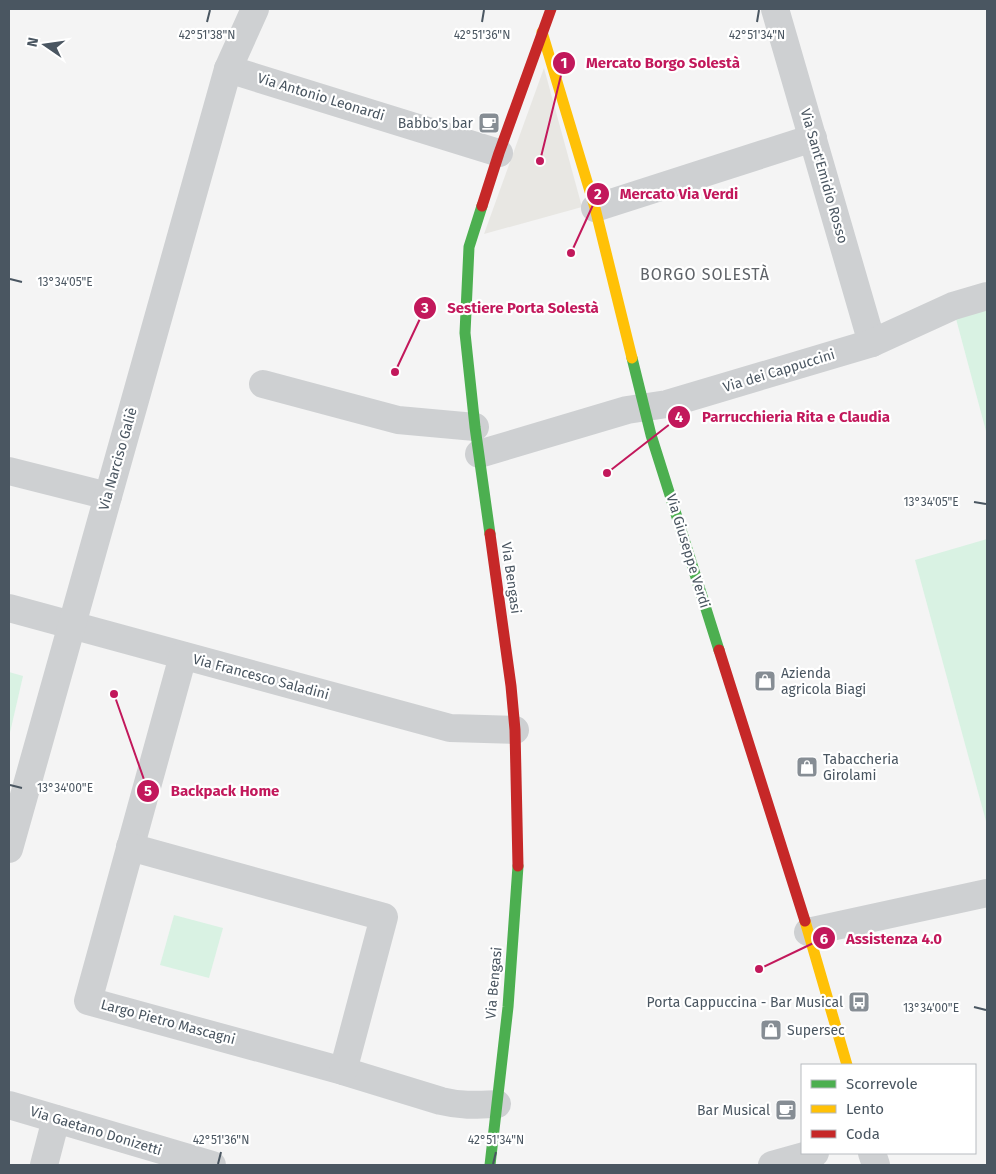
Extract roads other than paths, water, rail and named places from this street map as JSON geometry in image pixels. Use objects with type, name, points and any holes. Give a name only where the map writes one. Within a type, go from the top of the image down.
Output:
[{"type":"street","name":"Via Narciso Galiè","points":[[9,849],[228,68],[255,9]]},
{"type":"street","name":"Via Bengasi","points":[[490,1165],[508,1007],[518,871],[515,730],[478,454],[465,333],[469,247],[499,153],[551,9]]},
{"type":"street","name":"Via Sant'Emidio Rosso","points":[[775,9],[872,343]]},
{"type":"street","name":"Via Giuseppe Verdi","points":[[542,32],[594,208],[654,444],[808,932],[847,1064]]},
{"type":"street","name":"Via Antonio Leonardi","points":[[228,68],[499,153]]},
{"type":"street","points":[[594,208],[813,138]]},
{"type":"street","name":"Via dei Cappuccini","points":[[478,454],[627,410],[667,404],[872,343],[953,306],[987,296]]},
{"type":"street","points":[[263,384],[398,420],[475,427]]},
{"type":"street","points":[[9,471],[108,496]]},
{"type":"street","name":"Via Francesco Saladini","points":[[9,608],[450,728],[515,730]]},
{"type":"street","name":"Largo Pietro Mascagni","points":[[182,656],[88,1001],[343,1071],[441,1101],[457,1105],[497,1104]]},
{"type":"street","points":[[130,847],[384,917],[343,1071]]},
{"type":"street","points":[[808,932],[987,893]]},
{"type":"street","name":"Via Gaetano Donizetti","points":[[9,1105],[212,1165]]},
{"type":"street","points":[[44,1165],[56,1119]]},
{"type":"street","points":[[772,1165],[811,1154]]},
{"type":"place","name":"Babbo's bar","points":[[489,123]]},
{"type":"place","name":"Mercato Borgo Solestà","points":[[540,161]]},
{"type":"place","name":"Mercato Via Verdi","points":[[571,253]]},
{"type":"place","name":"Sestiere Porta Solestà","points":[[395,372]]},
{"type":"place","name":"Parrucchieria Rita e Claudia","points":[[607,473]]},
{"type":"place","name":"Azienda agricola Biagi","points":[[765,681]]},
{"type":"place","name":"Backpack Home","points":[[114,694]]},
{"type":"place","name":"Tabaccheria Girolami","points":[[807,767]]},
{"type":"place","name":"Assistenza 4.0","points":[[759,969]]},
{"type":"place","name":"Porta Cappuccina - Bar Musical","points":[[859,1002]]},
{"type":"place","name":"Supersec","points":[[771,1030]]},
{"type":"place","name":"Bar Musical","points":[[786,1110]]},
{"type":"district","name":"BORGO SOLESTÀ","points":[[705,274]]}]
